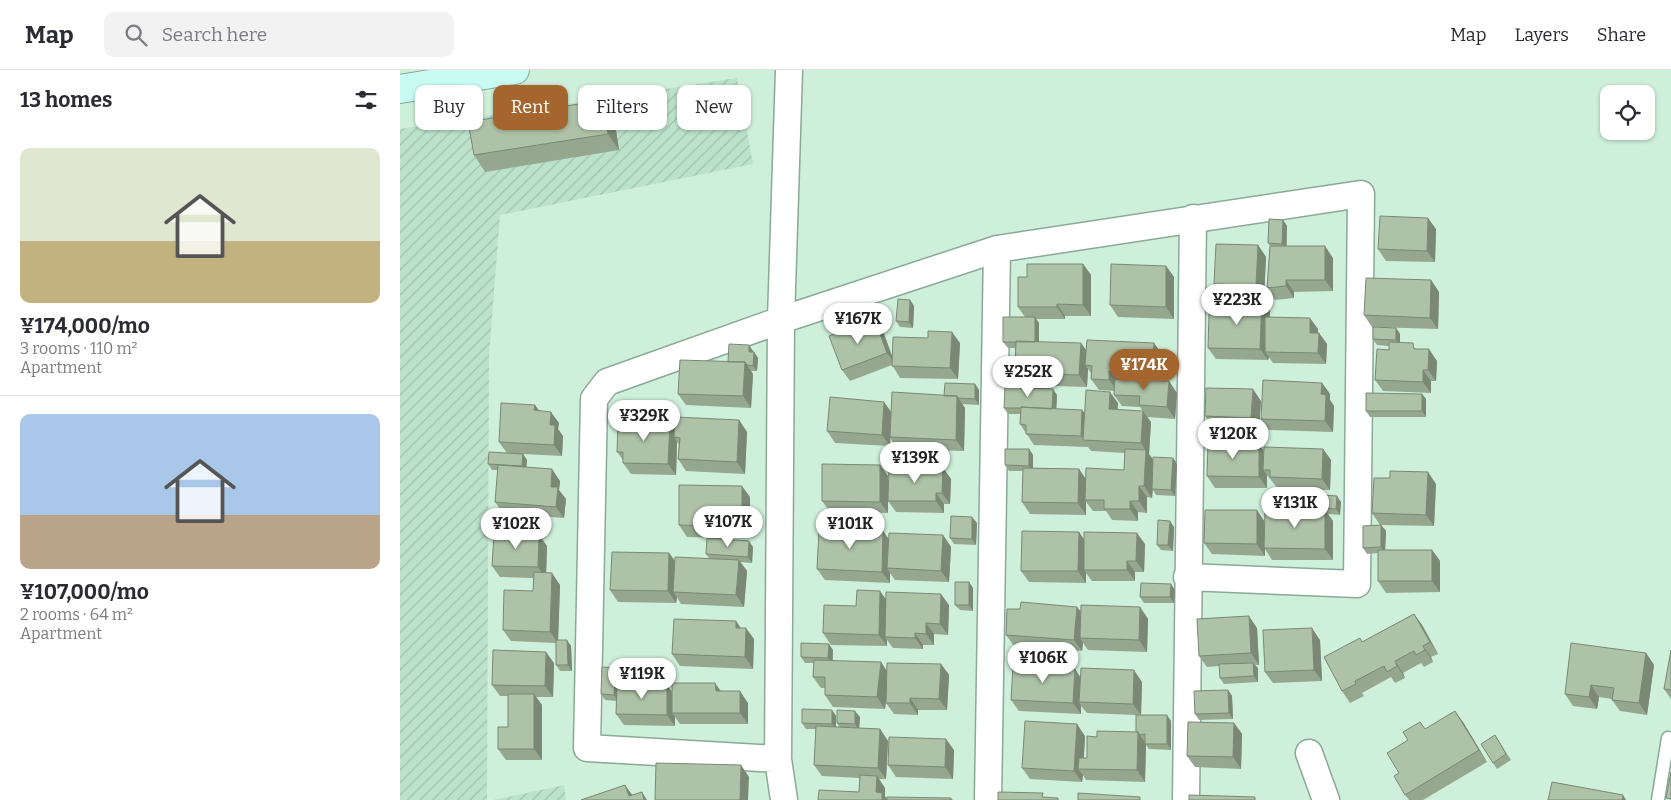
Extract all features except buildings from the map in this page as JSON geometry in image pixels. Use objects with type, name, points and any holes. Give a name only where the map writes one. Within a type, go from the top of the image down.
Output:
[{"type":"street","points":[[400,89],[515,70]]},
{"type":"street","points":[[784,800],[778,759],[782,320],[789,70]]},
{"type":"street","points":[[778,759],[587,748],[594,399],[607,382],[782,320],[997,249],[1361,194],[1357,584],[1187,578]]},
{"type":"street","points":[[1186,800],[1187,578],[1193,218]]},
{"type":"street","points":[[988,800],[997,249]]},
{"type":"street","points":[[1309,753],[1326,800]]},
{"type":"lane","points":[[1658,800],[1668,738],[1671,739]]},
{"type":"shaded area","points":[[737,78],[738,85],[691,85]]},
{"type":"shaded area","points":[[677,87],[677,130],[747,130],[753,164],[500,215],[489,356],[487,800],[400,800],[400,129],[415,127],[415,130],[483,130],[483,116],[493,115],[493,130],[568,130],[568,104],[578,102],[578,130],[667,130],[667,89]]},
{"type":"shaded area","points":[[564,785],[566,800],[494,800]]}]
